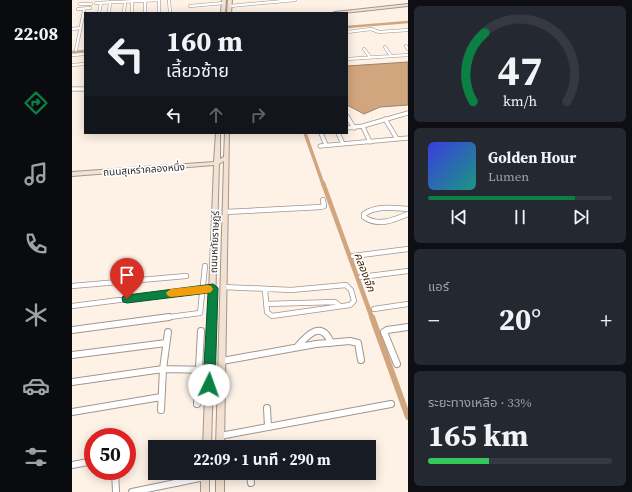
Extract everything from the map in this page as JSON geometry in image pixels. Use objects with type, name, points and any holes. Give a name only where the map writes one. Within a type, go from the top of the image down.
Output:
[{"type":"main road","points":[[229,12],[230,0]]},
{"type":"main road","points":[[223,12],[224,2]]},
{"type":"main road","points":[[344,12],[408,5]]},
{"type":"main road","name":"ถนนหทัยราษฎร์","points":[[206,440],[218,134]]},
{"type":"main road","name":"ถนนหทัยราษฎร์","points":[[220,440],[227,134]]},
{"type":"main road","points":[[226,157],[216,163],[226,169]]},
{"type":"main road","name":"ถนนสุเหร่าคลองหนึ่ง","points":[[72,174],[216,163]]},
{"type":"main road","points":[[205,480],[205,492]]},
{"type":"main road","points":[[220,492],[221,480]]},
{"type":"street","points":[[80,0],[78,10],[90,8]]},
{"type":"street","points":[[96,3],[159,0],[159,12]]},
{"type":"street","points":[[168,0],[170,12]]},
{"type":"street","points":[[230,6],[296,0]]},
{"type":"street","points":[[145,1],[145,12]]},
{"type":"street","points":[[100,12],[103,2]]},
{"type":"street","points":[[109,12],[110,2]]},
{"type":"street","points":[[124,12],[125,2]]},
{"type":"street","points":[[132,2],[132,12]]},
{"type":"street","points":[[190,6],[224,2]]},
{"type":"street","points":[[80,4],[91,4]]},
{"type":"street","points":[[76,50],[84,11]]},
{"type":"street","points":[[72,28],[80,28]]},
{"type":"street","points":[[348,32],[371,29],[379,32],[408,30]]},
{"type":"street","points":[[385,47],[391,56]]},
{"type":"street","points":[[364,49],[370,57]]},
{"type":"street","points":[[72,55],[84,54]]},
{"type":"street","points":[[348,58],[408,55]]},
{"type":"street","points":[[72,65],[84,64]]},
{"type":"street","points":[[72,89],[84,88]]},
{"type":"street","points":[[348,128],[363,127],[408,113]]},
{"type":"street","points":[[348,118],[354,128]]},
{"type":"street","points":[[385,119],[397,140]]},
{"type":"street","points":[[363,127],[370,142]]},
{"type":"street","points":[[321,134],[326,145]]},
{"type":"street","points":[[338,134],[343,144]]},
{"type":"street","points":[[320,146],[408,138]]},
{"type":"street","points":[[225,212],[321,207],[324,206],[323,200]]},
{"type":"street","points":[[408,209],[385,208],[370,210],[364,214],[364,217],[370,221],[382,222],[408,214]]},
{"type":"street","points":[[353,256],[408,249]]},
{"type":"street","points":[[72,330],[200,313],[205,266]]},
{"type":"street","points":[[360,277],[408,271]]},
{"type":"street","points":[[72,286],[186,276]]},
{"type":"street","points":[[127,281],[127,299]]},
{"type":"street","points":[[224,288],[291,290],[346,285],[351,290],[354,301],[350,305],[272,316],[268,314],[265,290]]},
{"type":"street","points":[[72,306],[213,288]]},
{"type":"street","points":[[266,304],[335,302],[340,306]]},
{"type":"street","points":[[374,309],[408,304]]},
{"type":"street","points":[[397,364],[384,332],[387,330],[408,327]]},
{"type":"street","points":[[197,404],[201,331]]},
{"type":"street","points":[[161,410],[163,369],[168,332]]},
{"type":"street","points":[[297,348],[312,332],[326,332],[331,343]]},
{"type":"street","points":[[222,361],[297,348],[355,341],[359,347],[360,360]]},
{"type":"street","points":[[72,355],[166,343]]},
{"type":"street","points":[[72,382],[163,369],[210,370]]},
{"type":"street","points":[[72,412],[161,397]]},
{"type":"street","points":[[220,436],[391,404]]},
{"type":"street","points":[[267,408],[268,427]]},
{"type":"street","points":[[72,465],[84,463]]},
{"type":"street","points":[[115,480],[116,492]]},
{"type":"street","points":[[132,492],[188,480]]},
{"type":"shaded area","points":[[408,62],[408,105],[380,107],[364,114],[348,106],[348,66]]},
{"type":"waterway","points":[[348,27],[408,22]]},
{"type":"waterway","points":[[72,52],[84,51]]},
{"type":"waterway","name":"คลองเจ๊ก","points":[[305,134],[323,184]]},
{"type":"waterway","name":"คลองเจ๊ก","points":[[323,183],[372,318]]},
{"type":"waterway","name":"คลองเจ๊ก","points":[[372,317],[408,417]]},
{"type":"slow traffic","points":[[171,293],[208,289]]},
{"type":"route","points":[[127,299],[213,288],[209,385]]}]
